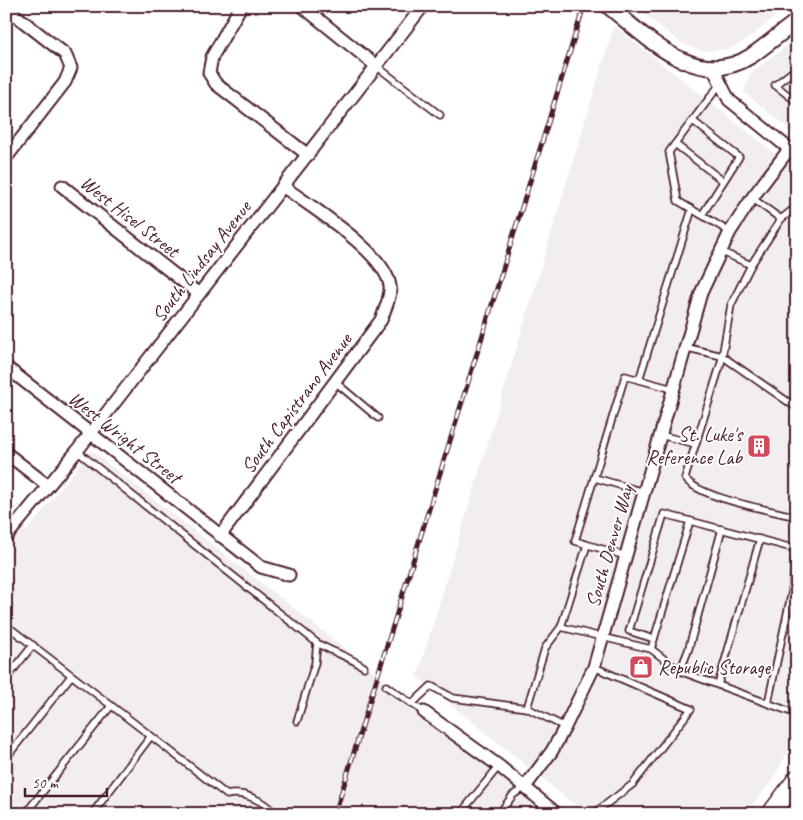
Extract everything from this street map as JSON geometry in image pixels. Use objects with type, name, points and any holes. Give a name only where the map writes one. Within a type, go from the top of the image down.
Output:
[{"type":"main road","points":[[772,814],[797,779]]},
{"type":"street","points":[[241,6],[212,57],[209,73],[216,84],[308,155]]},
{"type":"street","points":[[302,6],[375,65]]},
{"type":"street","name":"South Lindsay Avenue","points":[[6,537],[77,451],[284,187],[375,65],[423,6]]},
{"type":"street","points":[[608,6],[662,48],[686,63],[713,68],[726,67],[750,56],[797,21]]},
{"type":"street","points":[[6,8],[65,54],[71,68],[65,82],[6,158]]},
{"type":"street","points":[[713,68],[722,82],[729,100],[793,152]]},
{"type":"street","name":"South Denver Way","points":[[525,787],[552,751],[594,667],[700,293],[730,232],[752,198],[793,152]]},
{"type":"street","name":"West Hisel Street","points":[[62,186],[199,294]]},
{"type":"street","name":"South Capistrano Avenue","points":[[220,536],[381,320],[388,302],[390,286],[382,268],[371,253],[284,187]]},
{"type":"street","name":"West Wright Street","points":[[6,367],[261,567],[289,575]]},
{"type":"street","points":[[6,453],[47,485]]},
{"type":"street","points":[[424,712],[499,766],[557,814]]},
{"type":"lane","points":[[375,65],[440,115]]},
{"type":"lane","points":[[797,68],[775,85],[797,102]]},
{"type":"lane","points":[[722,82],[669,152],[678,201],[730,232]]},
{"type":"lane","points":[[693,121],[739,157],[702,215]]},
{"type":"lane","points":[[675,144],[723,181]]},
{"type":"lane","points":[[752,198],[781,219]]},
{"type":"lane","points":[[639,380],[692,209]]},
{"type":"lane","points":[[797,210],[791,210],[781,219],[751,265],[731,305],[722,356],[696,444],[685,473],[685,478],[689,485],[708,494],[797,518]]},
{"type":"lane","points":[[720,251],[751,265]]},
{"type":"lane","points":[[684,347],[722,356],[797,408]]},
{"type":"lane","points":[[627,556],[575,541],[625,376],[673,388]]},
{"type":"lane","points":[[334,382],[378,418]]},
{"type":"lane","points":[[660,435],[696,444]]},
{"type":"lane","points":[[77,451],[317,643],[345,658],[354,660],[364,667]]},
{"type":"lane","points":[[594,478],[644,492]]},
{"type":"lane","points":[[654,639],[629,631],[664,514],[796,549],[794,591],[768,702]]},
{"type":"lane","points":[[651,650],[690,520]]},
{"type":"lane","points":[[680,671],[688,651],[722,529]]},
{"type":"lane","points":[[718,685],[760,539]]},
{"type":"lane","points":[[526,708],[545,648],[561,626],[587,545]]},
{"type":"lane","points":[[6,625],[228,795],[233,794],[256,798],[276,814]]},
{"type":"lane","points":[[561,626],[651,650],[680,671],[768,702],[794,714],[797,710]]},
{"type":"lane","points":[[297,721],[314,663],[317,643]]},
{"type":"lane","points":[[6,679],[33,645]]},
{"type":"lane","points":[[593,814],[633,784],[691,709],[594,667]]},
{"type":"lane","points":[[6,758],[71,676]]},
{"type":"lane","points":[[386,686],[424,712]]},
{"type":"lane","points":[[412,704],[431,686],[453,698],[526,708],[565,727]]},
{"type":"lane","points":[[25,814],[111,706]]},
{"type":"lane","points":[[92,814],[151,736]]},
{"type":"lane","points":[[460,814],[499,766]]},
{"type":"lane","points":[[499,814],[513,795],[525,787]]},
{"type":"shaded area","points":[[634,6],[789,6],[745,41],[729,49],[703,51],[681,43]]},
{"type":"shaded area","points":[[614,26],[797,171],[797,732],[770,784],[744,814],[586,814],[417,677]]},
{"type":"shaded area","points":[[797,38],[797,135],[746,94],[744,90],[751,73]]},
{"type":"shaded area","points":[[91,450],[346,649],[549,814],[6,814],[6,519],[27,531]]},
{"type":"railway","points":[[335,814],[584,6]]},
{"type":"place","name":"St. Luke's Reference Lab","points":[[759,446]]},
{"type":"place","name":"Republic Storage","points":[[641,667]]}]
